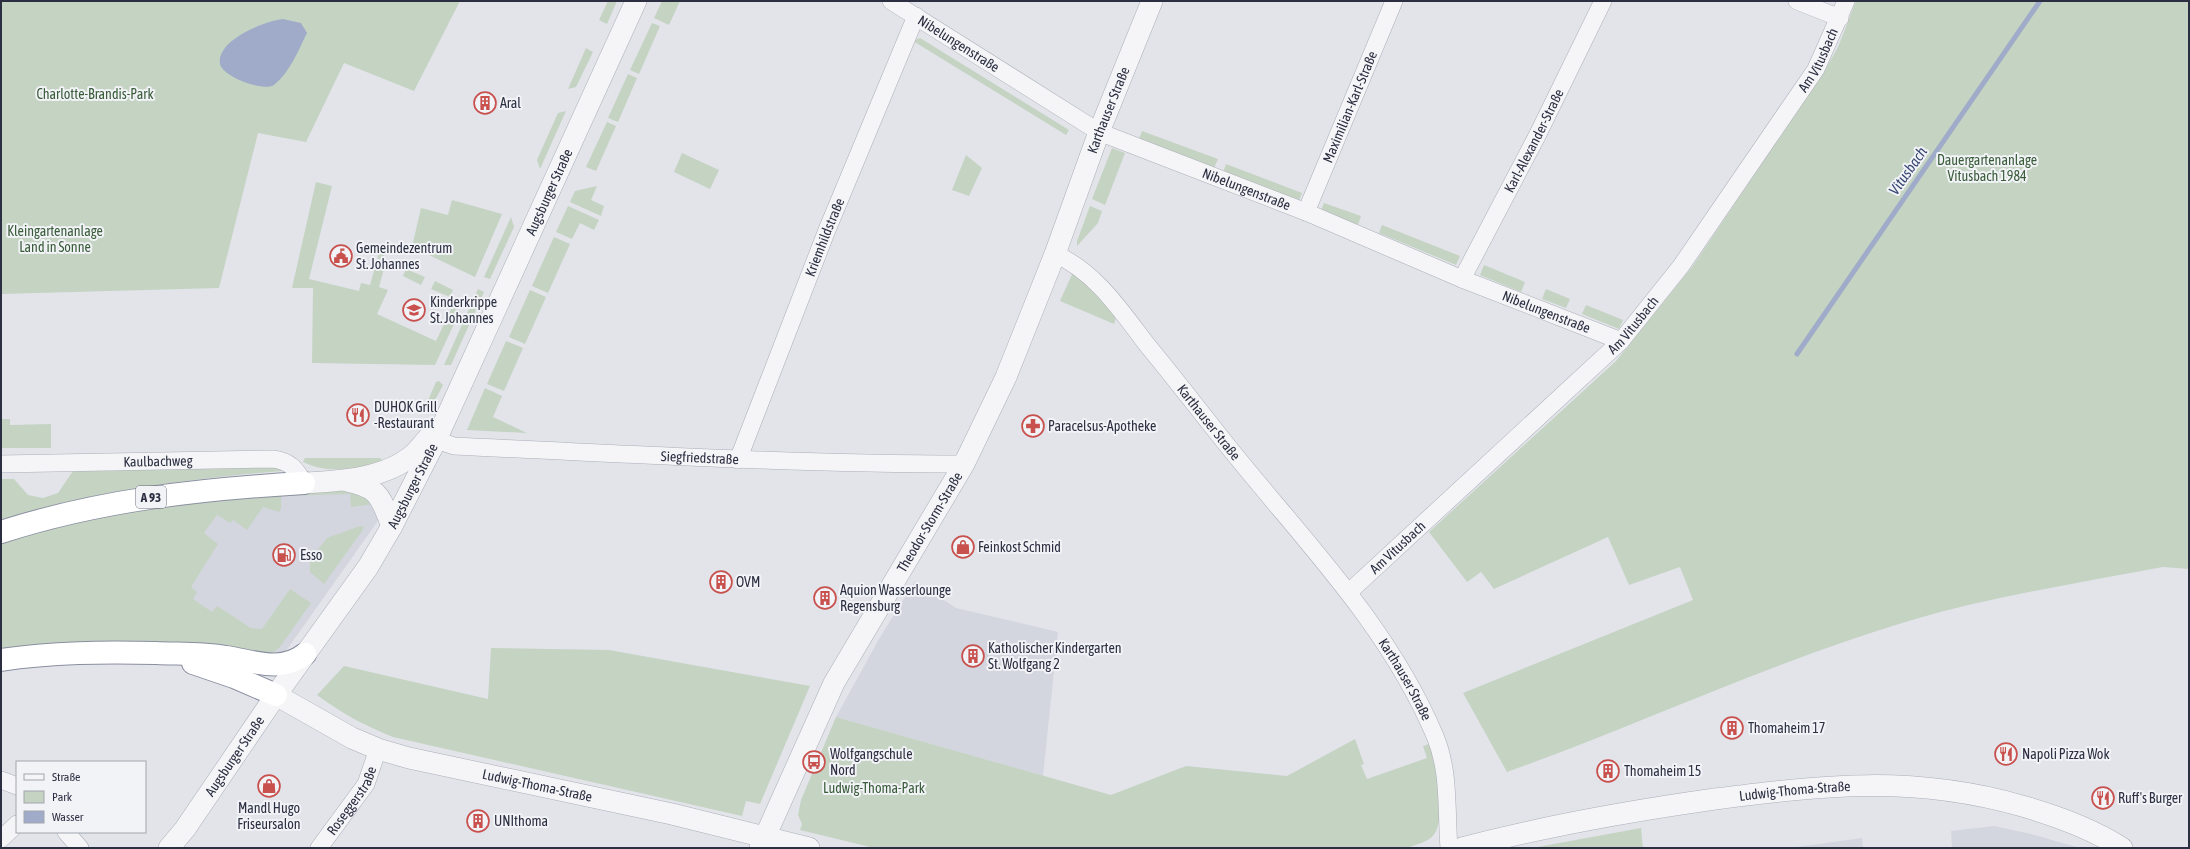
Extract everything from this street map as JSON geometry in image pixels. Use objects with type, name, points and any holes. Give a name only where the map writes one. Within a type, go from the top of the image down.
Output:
[{"type":"highway","name":"A 93","points":[[1,532],[92,508],[160,496],[222,488],[304,483]]},
{"type":"highway","points":[[1,660],[89,653],[157,653],[225,656],[271,665],[291,663],[305,654]]},
{"type":"highway","points":[[157,653],[217,670],[276,695]]},
{"type":"street","name":"Augsburger Straße","points":[[169,848],[185,829],[276,695],[368,567],[392,526],[436,440],[636,1]]},
{"type":"street","name":"Nibelungenstraße","points":[[891,1],[1099,132],[1306,212],[1462,279],[1621,341]]},
{"type":"street","name":"Karthauser Straße","points":[[1152,1],[1099,132],[1055,254],[1074,262],[1103,288],[1235,456],[1349,592],[1403,671],[1442,754],[1446,773],[1449,848]]},
{"type":"street","name":"Maximilian-Karl-Straße","points":[[1306,212],[1394,1]]},
{"type":"street","name":"Karl-Alexander-Straße","points":[[1462,279],[1538,134],[1603,1]]},
{"type":"street","points":[[1797,1],[1840,18]]},
{"type":"street","name":"Am Vitusbach","points":[[1349,592],[1621,341],[1681,266],[1816,69],[1840,18],[1846,1]]},
{"type":"street","name":"Kriemhildstraße","points":[[738,460],[827,230],[916,16]]},
{"type":"street","name":"Theodor-Storm-Straße","points":[[763,842],[834,684],[964,464],[1006,377],[1055,254]]},
{"type":"street","points":[[304,483],[348,480],[383,470],[410,456],[446,418]]},
{"type":"street","name":"Siegfriedstraße","points":[[436,440],[454,446],[738,460],[964,464]]},
{"type":"street","name":"Kaulbachweg","points":[[1,464],[273,459],[290,464],[295,468],[304,483]]},
{"type":"street","points":[[348,480],[361,483],[374,490],[382,500],[392,526]]},
{"type":"street","name":"Ludwig-Thoma-Straße","points":[[276,695],[352,738],[378,749],[763,842],[809,848]]},
{"type":"street","name":"Roseggerstraße","points":[[319,848],[366,784],[378,749]]},
{"type":"street","points":[[1,780],[16,786]]},
{"type":"street","name":"Ludwig-Thoma-Straße","points":[[1462,848],[1532,831],[1619,813],[1774,792],[1854,785],[1929,788],[1996,799],[2053,815],[2103,836],[2122,848]]},
{"type":"street","points":[[1,839],[16,825]]},
{"type":"street","points":[[67,833],[80,848]]},
{"type":"shaded area","points":[[366,491],[380,518],[281,658],[267,658],[273,653],[163,588],[212,497]]},
{"type":"shaded area","points":[[915,581],[956,608],[1058,632],[1043,776],[836,717],[879,639]]},
{"type":"shaded area","points":[[1994,826],[2031,834],[2080,848],[1952,848],[1951,831]]},
{"type":"shaded area","points":[[1862,838],[1863,848],[1789,848]]},
{"type":"green space","name":"Charlotte-Brandis-Park","points":[[1,1],[460,1],[414,91],[344,63],[306,142],[258,133],[219,288],[1,294]]},
{"type":"green space","points":[[608,1],[617,1],[607,24],[599,20]]},
{"type":"green space","points":[[662,1],[680,1],[669,25],[654,18]]},
{"type":"green space","name":"Dauergartenanlage Vitusbach 1984","points":[[1856,1],[2189,1],[2189,569],[2163,567],[2068,584],[1943,611],[1912,620],[1861,636],[1759,673],[1507,772],[1463,693],[1693,600],[1680,567],[1629,585],[1608,537],[1494,589],[1481,572],[1467,582],[1429,532],[1616,361],[1692,267],[1825,70],[1838,47]]},
{"type":"green space","points":[[652,23],[660,26],[639,74],[630,70]]},
{"type":"green space","points":[[920,38],[1069,130],[1066,135],[913,41]]},
{"type":"green space","points":[[586,48],[593,52],[576,87],[568,89]]},
{"type":"green space","points":[[628,74],[637,78],[618,122],[608,118]]},
{"type":"green space","points":[[566,111],[540,169],[537,160],[558,113]]},
{"type":"green space","points":[[607,122],[616,126],[596,171],[586,167]]},
{"type":"green space","points":[[1142,131],[1218,159],[1214,168],[1139,139]]},
{"type":"green space","points":[[1112,148],[1125,153],[1105,205],[1092,199]]},
{"type":"green space","points":[[682,153],[719,170],[710,189],[674,172]]},
{"type":"green space","points":[[966,155],[982,168],[969,196],[952,190]]},
{"type":"green space","points":[[1226,164],[1302,193],[1299,201],[1223,173]]},
{"type":"green space","points":[[316,182],[332,186],[309,279],[359,291],[361,283],[370,285],[381,246],[386,261],[379,287],[388,290],[377,314],[436,341],[452,307],[460,311],[435,365],[312,363],[313,288],[292,288]]},
{"type":"green space","points":[[597,186],[591,200],[604,206],[601,216],[570,202],[575,191]]},
{"type":"green space","points":[[452,200],[502,214],[475,277],[412,247],[421,208],[448,215]]},
{"type":"green space","points":[[1324,203],[1361,216],[1358,225],[1321,211]]},
{"type":"green space","points":[[568,206],[599,220],[594,230],[580,223],[572,239],[556,232]]},
{"type":"green space","points":[[1090,206],[1102,211],[1098,223],[1077,246],[1077,241]]},
{"type":"green space","points":[[511,217],[514,227],[490,279],[484,277]]},
{"type":"green space","points":[[1382,225],[1460,256],[1456,265],[1379,233]]},
{"type":"green space","points":[[554,237],[570,244],[548,293],[532,286]]},
{"type":"green space","points":[[1484,265],[1525,282],[1521,292],[1480,275]]},
{"type":"green space","points":[[406,269],[425,277],[421,285],[403,276]]},
{"type":"green space","points":[[1074,270],[1117,314],[1114,324],[1060,301]]},
{"type":"green space","points":[[435,281],[453,290],[450,297],[431,289]]},
{"type":"green space","points":[[478,289],[484,292],[451,365],[444,365]]},
{"type":"green space","points":[[1546,289],[1570,299],[1566,308],[1542,299]]},
{"type":"green space","points":[[530,290],[546,297],[525,344],[509,337]]},
{"type":"green space","points":[[1586,305],[1623,320],[1619,329],[1582,314]]},
{"type":"green space","points":[[506,341],[523,348],[504,391],[487,384]]},
{"type":"green space","points":[[439,381],[443,385],[431,408],[426,405],[436,382]]},
{"type":"green space","points":[[485,388],[502,396],[493,417],[527,433],[467,430]]},
{"type":"green space","points":[[1,419],[10,419],[10,425],[51,424],[51,448],[1,448]]},
{"type":"green space","points":[[305,458],[380,458],[384,462],[353,468],[333,469],[313,466],[303,462]]},
{"type":"green space","points":[[249,464],[283,469],[282,471],[175,482],[105,494],[70,501],[1,520],[1,479],[14,479],[28,495],[43,498],[58,493],[73,471],[79,469]]},
{"type":"green space","points":[[354,490],[375,504],[351,507],[350,494],[281,496],[281,509],[279,512],[263,507],[247,530],[233,520],[230,523],[217,515],[204,533],[218,544],[191,587],[197,592],[193,599],[212,612],[217,606],[251,628],[262,629],[290,589],[311,603],[280,647],[267,658],[1,652],[1,541],[51,524],[172,501]]},
{"type":"green space","points":[[360,526],[364,527],[362,531],[324,584],[310,572],[310,560],[327,538]]},
{"type":"green space","points":[[491,648],[609,650],[810,686],[760,804],[746,801],[742,816],[393,737],[354,719],[317,695],[344,666],[488,699]]},
{"type":"green space","name":"Ludwig-Thoma-Park","points":[[836,717],[1111,795],[1186,766],[1287,776],[1355,739],[1364,764],[1361,765],[1367,779],[1427,758],[1423,746],[1432,743],[1436,755],[1440,814],[1439,823],[1431,838],[1427,841],[1407,848],[874,848],[800,830],[802,824],[798,815],[801,800]]},
{"type":"green space","points":[[1641,828],[1643,848],[1532,848]]},
{"type":"water","points":[[283,19],[301,23],[307,33],[289,68],[274,85],[269,87],[253,85],[228,74],[223,69],[220,64],[221,55],[233,40],[254,28]]},
{"type":"waterway","name":"Vitusbach","points":[[1797,354],[2040,1]]},
{"type":"place","name":"Aral","points":[[485,103]]},
{"type":"place","name":"Gemeindezentrum St. Johannes","points":[[341,256]]},
{"type":"place","name":"Kinderkrippe St. Johannes","points":[[414,310]]},
{"type":"place","name":"DUHOK Grill -Restaurant","points":[[358,415]]},
{"type":"place","name":"Paracelsus-Apotheke","points":[[1033,426]]},
{"type":"place","name":"Feinkost Schmid","points":[[963,547]]},
{"type":"place","name":"Esso","points":[[284,555]]},
{"type":"place","name":"OVM","points":[[721,582]]},
{"type":"place","name":"Aquion Wasserlounge Regensburg","points":[[825,598]]},
{"type":"place","name":"Katholischer Kindergarten St. Wolfgang 2","points":[[973,656]]},
{"type":"place","name":"Thomaheim 17","points":[[1732,728]]},
{"type":"place","name":"Napoli Pizza Wok","points":[[2006,754]]},
{"type":"place","name":"Wolfgangschule Nord","points":[[814,762]]},
{"type":"place","name":"Thomaheim 15","points":[[1608,771]]},
{"type":"place","name":"Mandl Hugo Friseursalon","points":[[269,786]]},
{"type":"place","name":"Ruff's Burger","points":[[2103,798]]},
{"type":"place","name":"UNIthoma","points":[[478,821]]},
{"type":"park label","name":"Kleingartenanlage Land in Sonne","points":[[55,240]]}]
